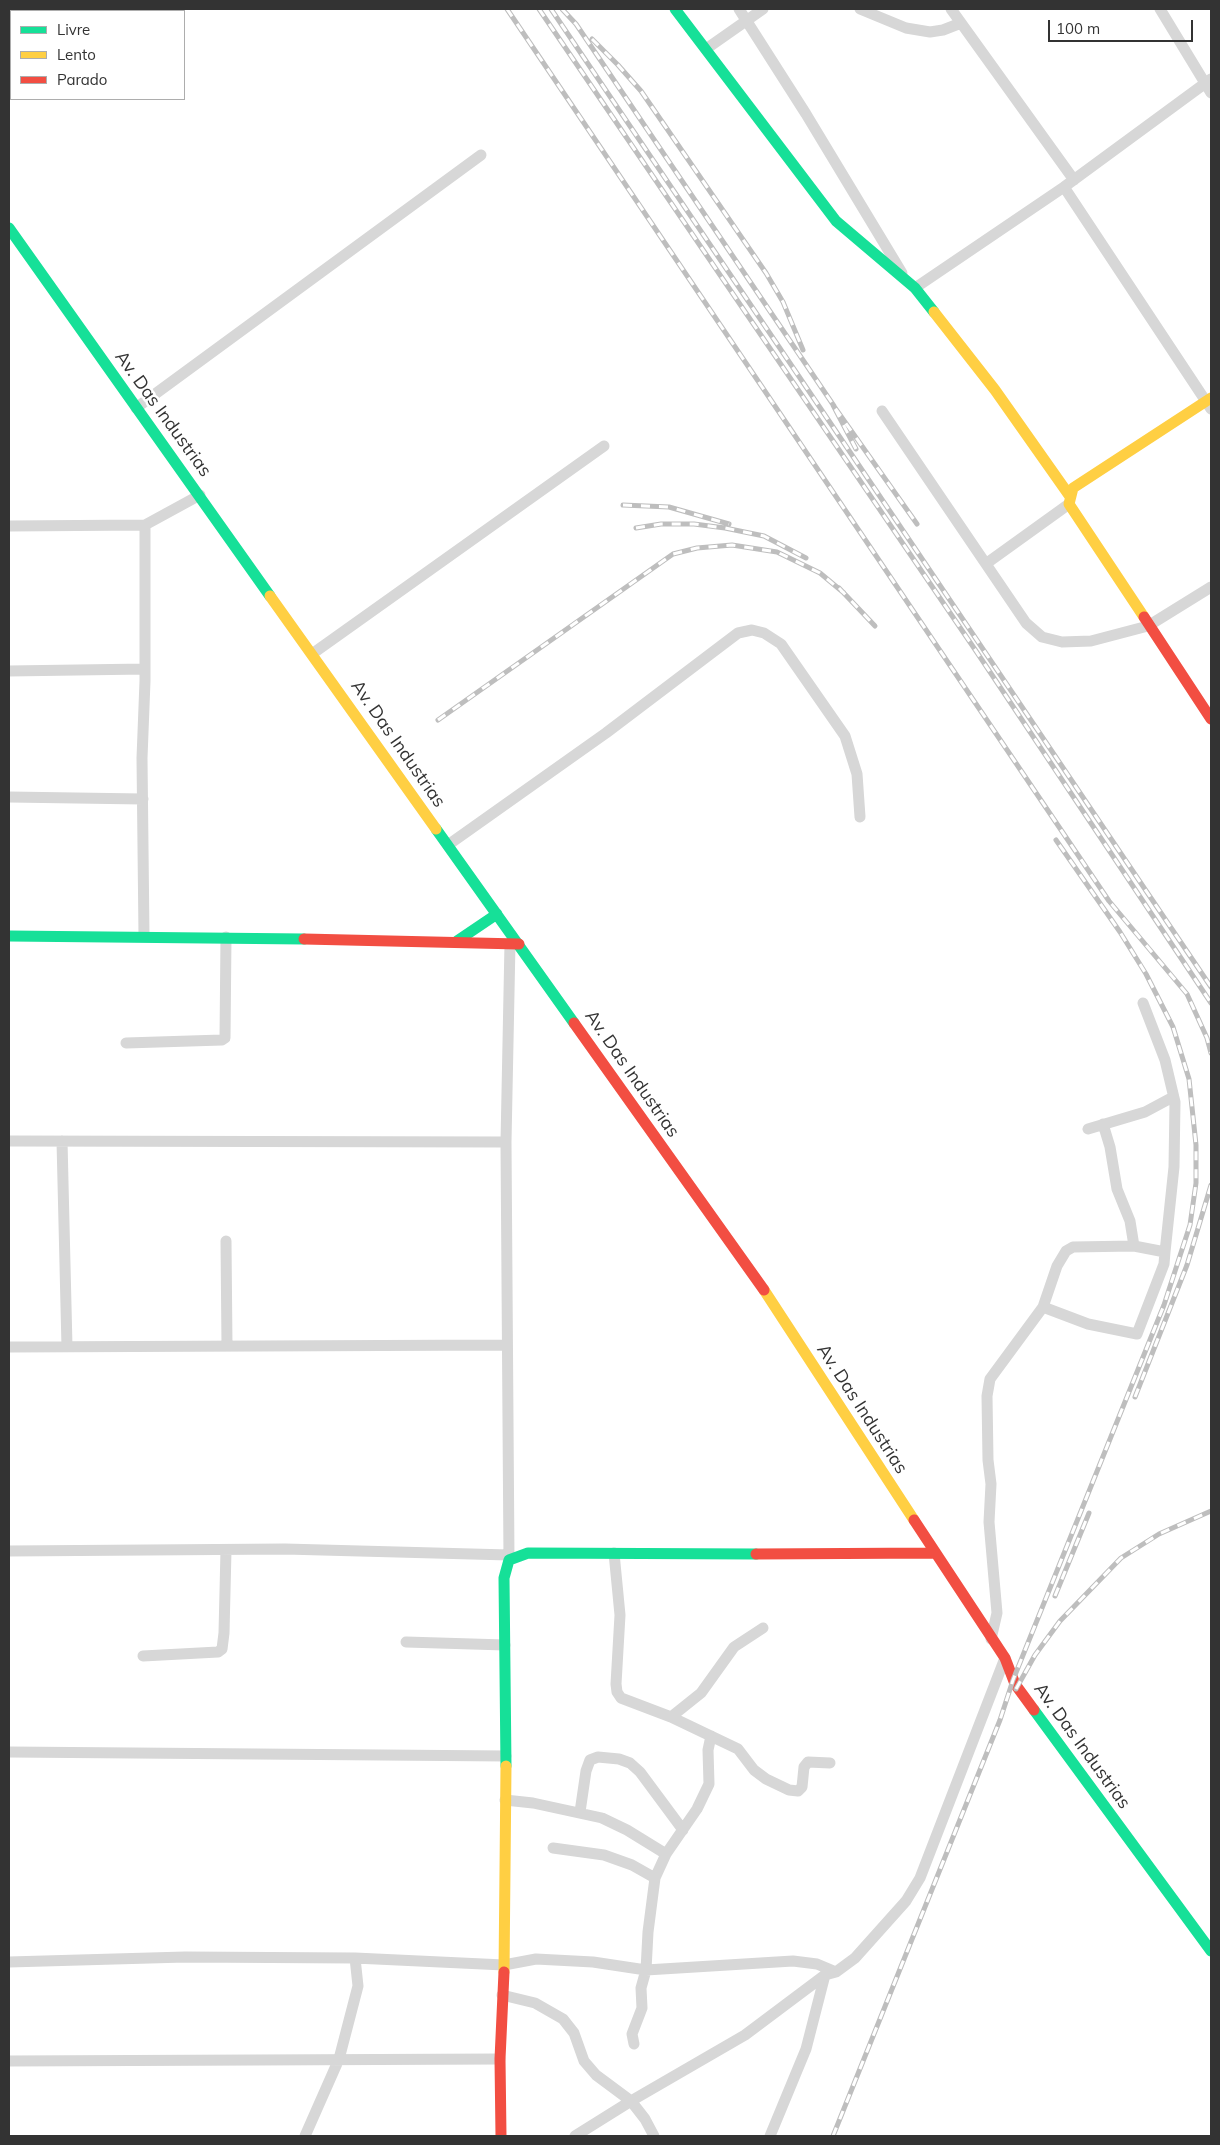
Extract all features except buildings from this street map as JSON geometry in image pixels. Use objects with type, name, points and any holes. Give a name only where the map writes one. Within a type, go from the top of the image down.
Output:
[{"type":"street","points":[[675,9],[836,221],[910,284]]},
{"type":"street","points":[[738,9],[806,114],[910,284],[994,390],[1069,499],[1148,626],[1211,719]]},
{"type":"street","points":[[706,50],[763,9]]},
{"type":"street","points":[[860,9],[906,28],[930,32],[943,30],[961,23]]},
{"type":"street","points":[[951,9],[1074,180]]},
{"type":"street","points":[[1160,9],[1208,81],[1211,94]]},
{"type":"street","points":[[910,284],[1064,187],[1208,81]]},
{"type":"street","points":[[136,408],[481,155]]},
{"type":"street","points":[[987,563],[1069,499],[1073,488],[1081,482],[1209,403],[1064,187]]},
{"type":"street","name":"Av. Das Industrias","points":[[9,228],[497,914],[514,944],[766,1293],[934,1553],[1005,1658],[1016,1686],[1211,1950]]},
{"type":"street","points":[[882,411],[1026,623],[1042,637],[1062,642],[1092,641],[1148,626],[1211,587]]},
{"type":"street","points":[[312,654],[604,446]]},
{"type":"street","points":[[9,526],[145,525],[200,495]]},
{"type":"street","points":[[144,936],[145,525]]},
{"type":"street","points":[[448,845],[606,733],[738,633],[752,630],[764,633],[781,644],[844,736],[857,774],[860,817]]},
{"type":"street","points":[[9,671],[145,669]]},
{"type":"street","points":[[9,797],[143,799]]},
{"type":"street","points":[[457,942],[497,914]]},
{"type":"street","points":[[9,936],[226,937],[514,944],[506,1142],[509,1558],[504,1578],[506,1756],[504,1966],[500,2059],[502,2136]]},
{"type":"street","points":[[126,1043],[222,1040],[225,1038],[226,937]]},
{"type":"street","points":[[1043,1307],[1088,1324],[1137,1334],[1164,1264],[1174,1168],[1174,1097],[1165,1060],[1143,1004]]},
{"type":"street","points":[[1088,1129],[1145,1112],[1174,1097]]},
{"type":"street","points":[[1103,1124],[1110,1147],[1117,1189],[1130,1221],[1134,1246]]},
{"type":"street","points":[[9,1141],[506,1142]]},
{"type":"street","points":[[62,1141],[67,1347]]},
{"type":"street","points":[[226,1241],[226,1346]]},
{"type":"street","points":[[991,1639],[998,1613],[989,1531],[991,1484],[988,1460],[987,1396],[990,1379],[1043,1307],[1057,1266],[1066,1251],[1073,1247],[1134,1246],[1165,1252]]},
{"type":"street","points":[[9,1347],[506,1345]]},
{"type":"street","points":[[9,1551],[226,1550],[509,1558],[528,1553],[882,1555],[934,1553]]},
{"type":"street","points":[[143,1656],[218,1652],[222,1649],[226,1550]]},
{"type":"street","points":[[614,1553],[620,1615],[616,1677],[617,1692],[629,1702],[671,1717],[738,1749],[754,1770],[766,1779],[795,1791],[802,1787],[804,1767],[808,1762],[830,1763]]},
{"type":"street","points":[[671,1717],[701,1693],[734,1647],[763,1628]]},
{"type":"street","points":[[406,1642],[505,1644]]},
{"type":"street","points":[[575,2136],[631,2101],[746,2035],[830,1973],[855,1958],[906,1901],[920,1878],[1005,1658]]},
{"type":"street","points":[[634,2044],[633,2029],[641,2014],[641,1988],[646,1970],[648,1932],[655,1878],[666,1854],[697,1808],[708,1784],[708,1750],[711,1736]]},
{"type":"street","points":[[9,1752],[506,1756]]},
{"type":"street","points":[[580,1812],[586,1771],[590,1760],[598,1757],[619,1758],[630,1763],[640,1772],[683,1830]]},
{"type":"street","points":[[505,1800],[580,1812],[616,1823],[666,1854]]},
{"type":"street","points":[[553,1848],[604,1855],[655,1878]]},
{"type":"street","points":[[9,1962],[185,1957],[356,1958],[504,1966],[536,1959],[593,1962],[646,1970],[794,1961],[818,1964],[830,1973]]},
{"type":"street","points":[[305,2136],[339,2059],[358,1986],[356,1958]]},
{"type":"street","points":[[770,2136],[806,2049],[830,1973]]},
{"type":"street","points":[[502,1994],[534,2003],[563,2019],[574,2033],[584,2061],[596,2075],[631,2101],[645,2119],[654,2136]]},
{"type":"street","points":[[9,2061],[500,2059]]},
{"type":"railway","points":[[507,9],[1109,901],[1187,994],[1207,1038],[1211,1053]]},
{"type":"railway","points":[[539,9],[976,651],[1211,1003]]},
{"type":"railway","points":[[551,9],[1211,987]]},
{"type":"railway","points":[[562,9],[576,24],[834,406]]},
{"type":"railway","points":[[592,39],[641,91],[766,273],[783,302],[803,350]]},
{"type":"railway","points":[[856,449],[833,405],[917,524]]},
{"type":"railway","points":[[623,505],[669,507],[729,524]]},
{"type":"railway","points":[[636,528],[661,524],[694,524],[725,528],[764,536],[806,558]]},
{"type":"railway","points":[[438,720],[673,554],[697,548],[732,545],[777,552],[820,573],[844,593]]},
{"type":"railway","points":[[839,588],[875,626]]},
{"type":"railway","points":[[833,2136],[1000,1720],[1013,1680],[1164,1305],[1190,1225],[1196,1183],[1196,1145],[1189,1079],[1173,1027],[1146,974],[1120,932],[1056,840]]},
{"type":"railway","points":[[1135,1397],[1187,1265],[1211,1185]]},
{"type":"railway","points":[[1016,1689],[1035,1655],[1060,1621],[1121,1558],[1159,1534],[1211,1511]]},
{"type":"railway","points":[[1055,1596],[1089,1513]]},
{"type":"traffic: fast","points":[[675,9],[836,221],[915,288],[934,312]]},
{"type":"traffic: fast","points":[[9,228],[270,596]]},
{"type":"traffic: fast","points":[[436,829],[574,1023]]},
{"type":"traffic: fast","points":[[457,941],[497,914]]},
{"type":"traffic: fast","points":[[9,936],[304,939]]},
{"type":"traffic: fast","points":[[506,1766],[504,1578],[509,1560],[528,1553],[756,1554]]},
{"type":"traffic: fast","points":[[1034,1710],[1211,1951]]},
{"type":"traffic: slow","points":[[934,312],[995,390],[1069,495]]},
{"type":"traffic: slow","points":[[1144,617],[1069,504],[1073,488],[1211,398]]},
{"type":"traffic: slow","points":[[270,596],[436,829]]},
{"type":"traffic: slow","points":[[764,1290],[914,1520]]},
{"type":"traffic: slow","points":[[504,1972],[506,1766]]},
{"type":"traffic: jam","points":[[1144,617],[1211,719]]},
{"type":"traffic: jam","points":[[304,939],[519,944]]},
{"type":"traffic: jam","points":[[574,1023],[764,1290]]},
{"type":"traffic: jam","points":[[914,1520],[1005,1658],[1015,1684],[1034,1710]]},
{"type":"traffic: jam","points":[[756,1554],[934,1553]]},
{"type":"traffic: jam","points":[[501,2136],[500,2059],[504,1972]]}]
